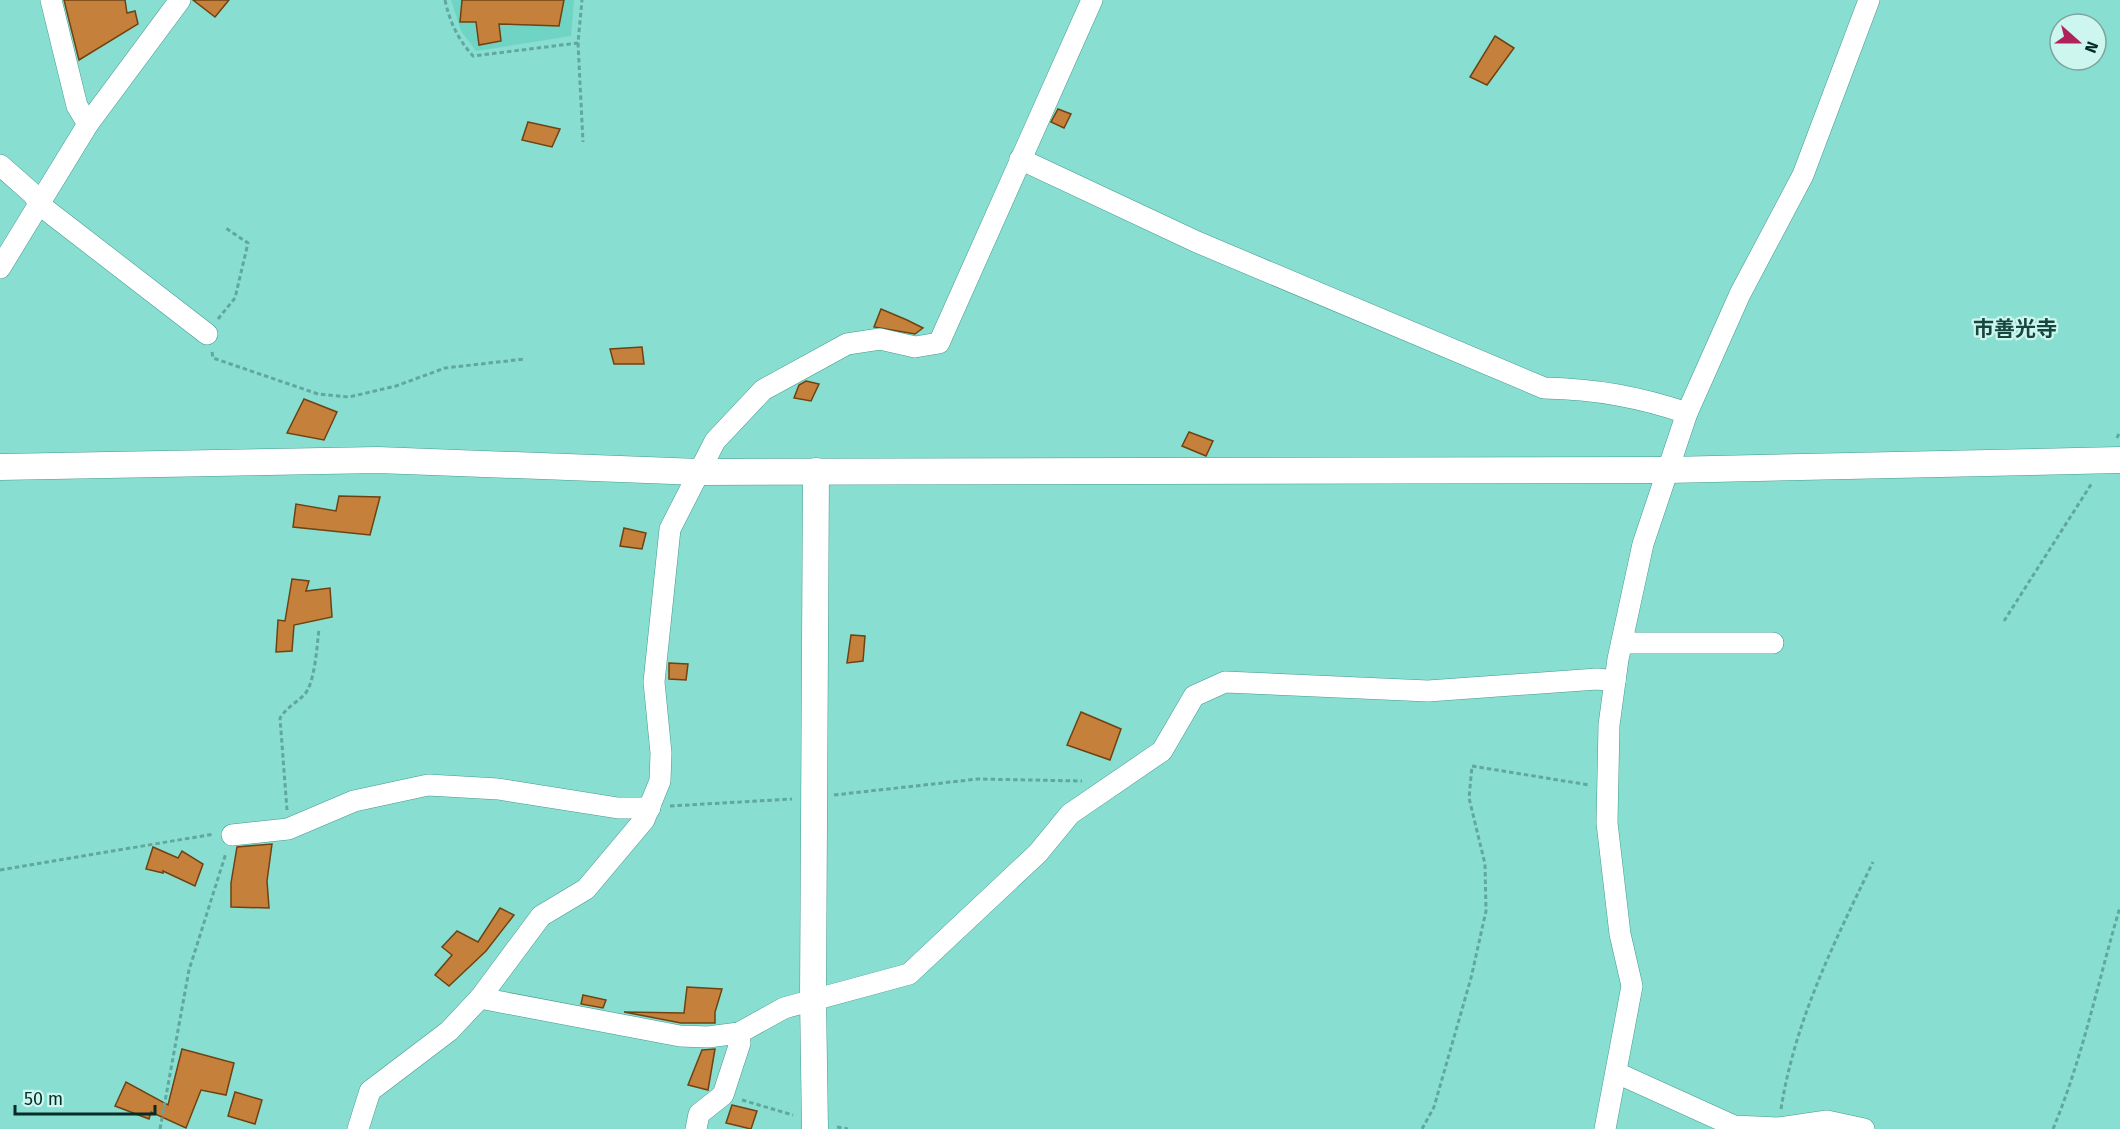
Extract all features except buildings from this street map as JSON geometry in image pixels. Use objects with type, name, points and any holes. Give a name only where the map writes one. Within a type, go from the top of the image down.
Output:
[{"type":"street","points":[[51,0],[77,106],[88,124]]},
{"type":"street","points":[[0,268],[88,124],[180,0]]},
{"type":"street","points":[[358,1129],[370,1091],[449,1031],[480,998],[541,916],[586,889],[644,820],[660,781],[661,753],[654,682],[670,529],[723,431],[763,390],[847,344],[880,339],[915,347],[939,343],[1092,0]]},
{"type":"street","points":[[1605,1129],[1632,986],[1617,912],[1607,823],[1609,725],[1622,642],[1643,544],[1688,413],[1740,294],[1803,175],[1869,0]]},
{"type":"street","points":[[1020,159],[1197,242],[1544,388],[1590,389],[1652,402],[1688,413]]},
{"type":"street","points":[[0,165],[33,194],[40,205],[207,334]]},
{"type":"street","points":[[0,467],[378,460],[699,472],[1668,470],[2114,460]]},
{"type":"street","points":[[815,1125],[813,998],[816,471]]},
{"type":"street","points":[[1622,642],[1773,643]]},
{"type":"street","points":[[480,998],[680,1036],[708,1037],[739,1033],[784,1008],[813,998],[909,974],[1038,853],[1070,814],[1162,751],[1194,696],[1225,682],[1428,691],[1597,679],[1615,681]]},
{"type":"street","points":[[232,835],[288,829],[354,801],[428,785],[498,789],[618,808],[650,808]]},
{"type":"street","points":[[696,1129],[699,1114],[723,1095],[740,1043],[739,1033]]},
{"type":"street","points":[[1617,1073],[1734,1126],[1778,1128],[1827,1121],[1864,1129]]},
{"type":"path","points":[[445,0],[449,18],[459,40],[473,56],[578,43]]},
{"type":"path","points":[[582,0],[578,43],[583,142]]},
{"type":"path","points":[[224,227],[248,243],[235,298],[207,334],[213,358],[318,394],[349,397],[396,386],[445,368],[525,359]]},
{"type":"path","points":[[2004,621],[2114,460]]},
{"type":"path","points":[[288,829],[280,718],[287,707],[306,694],[312,678],[319,629]]},
{"type":"path","points":[[1422,1129],[1434,1107],[1471,978],[1486,911],[1485,864],[1469,798],[1472,766],[1609,788]]},
{"type":"path","points":[[650,808],[814,797],[978,779],[1116,782]]},
{"type":"path","points":[[0,870],[205,834],[232,835],[189,970],[160,1129]]},
{"type":"path","points":[[1778,1128],[1787,1070],[1817,978],[1873,862]]},
{"type":"path","points":[[2054,1129],[2071,1086],[2120,907]]},
{"type":"path","points":[[723,1095],[815,1125]]},
{"type":"shaded area","points":[[451,0],[574,0],[571,36],[476,51],[461,31]]},
{"type":"district","name":"市善光寺","points":[[2015,329]]}]
